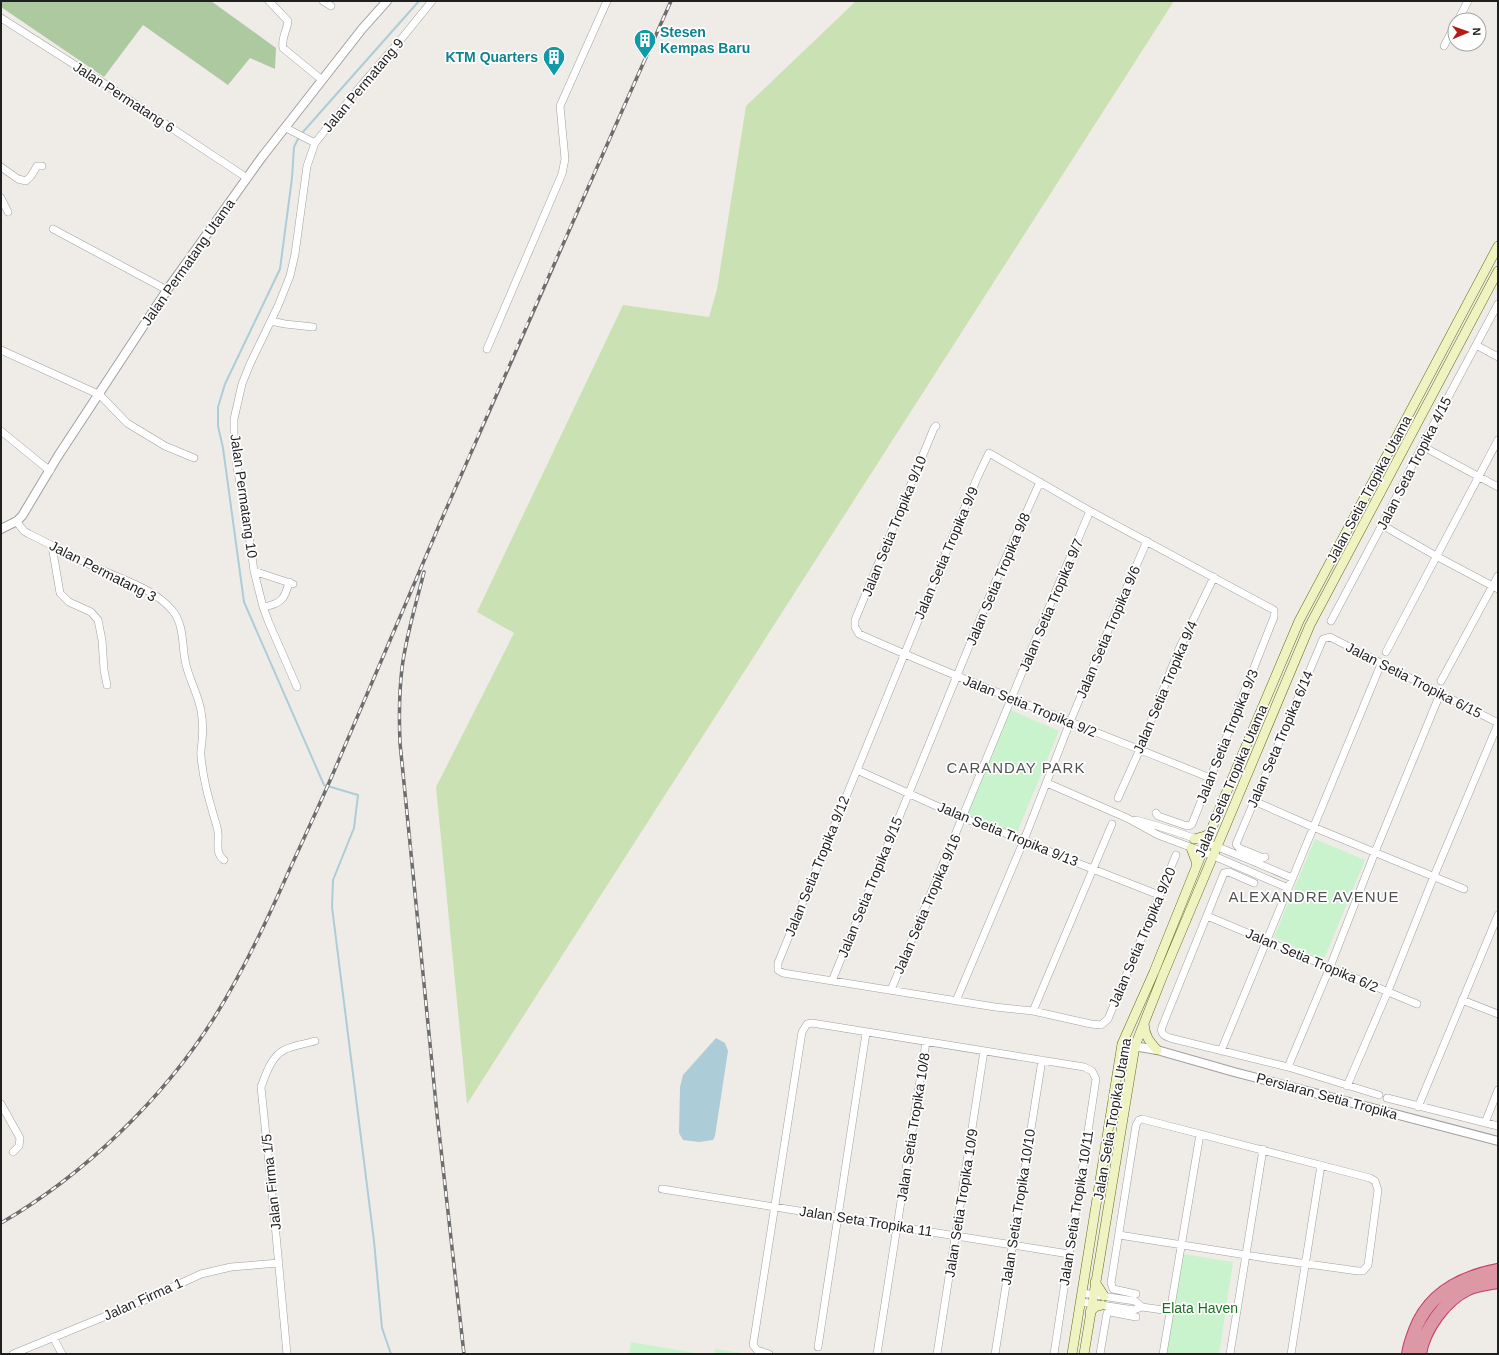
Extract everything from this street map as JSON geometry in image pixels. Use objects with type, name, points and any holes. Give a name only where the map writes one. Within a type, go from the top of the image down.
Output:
[{"type":"highway","points":[[1408,1354],[1419,1319],[1433,1300],[1452,1285],[1478,1274],[1498,1270]]},
{"type":"highway","points":[[1420,1354],[1431,1323],[1459,1294],[1469,1288],[1498,1282]]},
{"type":"main road","name":"Jalan Setia Tropika Utama","points":[[1072,1354],[1122,1044],[1130,1023],[1154,972],[1205,843],[1299,621],[1498,246]]},
{"type":"main road","name":"Jalan Setia Tropika Utama","points":[[1084,1354],[1135,1046],[1310,625],[1498,271]]},
{"type":"main road","points":[[1194,839],[1210,833]]},
{"type":"main road","points":[[1191,848],[1196,861],[1196,868]]},
{"type":"main road","points":[[1144,1023],[1145,1034],[1157,1050]]},
{"type":"main road","points":[[1091,1308],[1105,1305],[1095,1282]]},
{"type":"street","points":[[269,1],[288,22],[283,36],[283,48],[322,80]]},
{"type":"street","points":[[323,1],[331,6]]},
{"type":"street","name":"Jalan Permatang Utama","points":[[1,528],[16,521],[22,516],[167,290],[262,157],[289,130],[322,80],[362,29],[388,1]]},
{"type":"street","name":"Jalan Permatang 9","points":[[289,130],[313,142],[432,1]]},
{"type":"street","points":[[487,349],[562,174],[565,159],[560,106],[606,1]]},
{"type":"street","points":[[1462,12],[1468,1]]},
{"type":"street","name":"Jalan Permatang 6","points":[[1,18],[108,86],[247,178]]},
{"type":"street","points":[[1444,46],[1447,40]]},
{"type":"street","name":"Jalan Permatang 10","points":[[297,687],[263,607],[254,571],[246,514],[237,467],[234,419],[242,384],[278,306],[290,276],[295,254],[307,166],[313,142]]},
{"type":"street","points":[[1,167],[18,179],[26,180],[31,176],[37,166],[42,166]]},
{"type":"street","points":[[1,198],[8,212]]},
{"type":"street","points":[[52,229],[167,290]]},
{"type":"street","name":"Jalan Seta Tropika 4/15","points":[[1331,621],[1498,304]]},
{"type":"street","points":[[270,321],[313,327]]},
{"type":"street","points":[[1476,345],[1498,357]]},
{"type":"street","points":[[1,350],[100,395],[127,423],[165,446],[194,458]]},
{"type":"street","name":"Jalan Setia Tropika 9/10","points":[[855,627],[855,620],[936,426]]},
{"type":"street","points":[[1,430],[50,471]]},
{"type":"street","points":[[1386,652],[1498,440]]},
{"type":"street","points":[[1422,446],[1498,488]]},
{"type":"street","name":"Jalan Setia Tropika 9/9","points":[[857,770],[978,476],[989,453],[1040,482]]},
{"type":"street","points":[[1040,482],[1090,511],[1214,577]]},
{"type":"street","name":"Jalan Setia Tropika 9/8","points":[[908,794],[999,574],[1040,482]]},
{"type":"street","name":"Jalan Setia Tropika 9/7","points":[[963,818],[1090,511]]},
{"type":"street","name":"Jalan Permatang 3","points":[[16,521],[24,531],[52,546],[98,569],[143,588],[162,601],[177,618],[182,636],[185,660],[202,712],[203,730],[200,755],[203,776],[218,829],[218,852],[224,860]]},
{"type":"street","points":[[1382,525],[1495,588]]},
{"type":"street","name":"Jalan Setia Tropika 9/6","points":[[956,1001],[1024,840],[1112,620],[1147,541]]},
{"type":"street","points":[[52,546],[60,593],[74,605],[91,612],[98,620],[102,640],[104,670],[107,685]]},
{"type":"street","points":[[254,571],[291,583],[286,595],[280,602],[274,606],[263,607]]},
{"type":"street","points":[[1441,681],[1495,588],[1498,576]]},
{"type":"street","name":"Jalan Setia Tropika 9/3","points":[[1156,814],[1158,816],[1191,826],[1274,617],[1274,610],[1214,577]]},
{"type":"street","name":"Jalan Setia Tropika 9/4","points":[[1118,798],[1140,749],[1179,649],[1214,577]]},
{"type":"street","name":"Jalan Setia Tropika 9/2","points":[[855,627],[859,634],[904,654],[1210,778]]},
{"type":"street","name":"Jalan Setia Tropika 6/15","points":[[1330,637],[1498,724]]},
{"type":"street","name":"Jalan Seta Tropika 6/14","points":[[1265,857],[1261,857],[1237,846],[1236,844],[1323,639],[1330,637]]},
{"type":"street","points":[[1221,1051],[1381,664]]},
{"type":"street","points":[[1288,1067],[1440,694]]},
{"type":"street","points":[[1348,1086],[1498,724]]},
{"type":"street","name":"Jalan Setia Tropika 9/13","points":[[857,770],[963,818],[1024,840],[1057,855],[1159,895]]},
{"type":"street","name":"Jalan Setia Tropika 9/12","points":[[832,981],[783,973],[778,970],[778,963],[857,770]]},
{"type":"street","points":[[1047,783],[1127,818],[1158,835],[1179,844],[1202,852],[1216,852],[1248,859],[1292,878]]},
{"type":"street","name":"Jalan Setia Tropika 9/15","points":[[832,981],[908,794]]},
{"type":"street","points":[[1254,801],[1464,889]]},
{"type":"street","name":"Jalan Setia Tropika 9/16","points":[[890,990],[963,818]]},
{"type":"street","points":[[1127,818],[1162,827],[1205,843],[1216,852],[1244,868],[1288,888]]},
{"type":"street","points":[[832,981],[995,1008],[1033,1012],[1112,824]]},
{"type":"street","points":[[1179,844],[1182,835]]},
{"type":"street","name":"Jalan Setia Tropika 9/20","points":[[1033,1012],[1101,1025],[1108,1019],[1176,855]]},
{"type":"street","points":[[1244,868],[1248,859]]},
{"type":"street","points":[[1254,883],[1229,872],[1225,872],[1162,1027],[1163,1034],[1166,1037],[1288,1067],[1379,1095]]},
{"type":"street","points":[[1418,1106],[1498,915]]},
{"type":"street","name":"Jalan Setia Tropika 6/2","points":[[1207,916],[1418,1004]]},
{"type":"street","points":[[1462,1001],[1498,1014]]},
{"type":"street","points":[[770,1354],[756,1350],[753,1345],[802,1032],[807,1024],[812,1023],[866,1033],[1042,1060]]},
{"type":"street","points":[[818,1347],[866,1033]]},
{"type":"street","name":"Jalan Firma 1/5","points":[[287,1354],[261,1087],[267,1071],[274,1059],[284,1050],[315,1041]]},
{"type":"street","name":"Jalan Setia Tropika 10/8","points":[[877,1354],[926,1042]]},
{"type":"street","name":"Persiaran Setia Tropika","points":[[1122,1044],[1157,1050],[1234,1072],[1498,1141]]},
{"type":"street","name":"Jalan Setia Tropika 10/9","points":[[937,1354],[984,1051]]},
{"type":"street","name":"Jalan Setia Tropika 10/11","points":[[1042,1060],[1084,1067],[1092,1071],[1096,1079],[1054,1354]]},
{"type":"street","name":"Jalan Setia Tropika 10/10","points":[[995,1354],[1042,1060]]},
{"type":"street","points":[[1485,1123],[1498,1090]]},
{"type":"street","points":[[1387,1098],[1498,1126]]},
{"type":"street","points":[[1,1105],[20,1138],[20,1146],[13,1152]]},
{"type":"street","points":[[1119,1235],[1304,1264],[1363,1271],[1368,1265],[1378,1190],[1375,1182],[1370,1178],[1263,1149],[1142,1119],[1139,1120],[1136,1125],[1111,1286],[1113,1289],[1136,1294]]},
{"type":"street","points":[[1163,1354],[1200,1134]]},
{"type":"street","points":[[1230,1354],[1263,1149]]},
{"type":"street","points":[[1291,1354],[1304,1264],[1321,1165]]},
{"type":"street","name":"Jalan Seta Tropika 11","points":[[662,1189],[1069,1254]]},
{"type":"street","name":"Jalan Firma 1","points":[[12,1354],[145,1300],[202,1274],[231,1267],[279,1263]]},
{"type":"street","points":[[1082,1293],[1093,1294],[1110,1312],[1133,1315],[1136,1317]]},
{"type":"street","points":[[1105,1305],[1121,1299],[1135,1301],[1142,1307]]},
{"type":"street","points":[[1120,1308],[1121,1299]]},
{"type":"street","points":[[1081,1302],[1091,1308]]},
{"type":"street","points":[[1105,1305],[1134,1310],[1142,1307],[1170,1310]]},
{"type":"street","points":[[1100,1354],[1105,1305]]},
{"type":"street","points":[[52,1337],[62,1354]]},
{"type":"green space","points":[[1,1],[211,1],[276,48],[275,69],[250,58],[228,85],[143,25],[104,77],[1,7]]},
{"type":"green space","points":[[856,1],[1174,1],[467,1104],[436,787],[514,633],[477,612],[623,305],[709,317],[717,289],[746,106]]},
{"type":"green space","name":"CARANDAY PARK","points":[[1011,710],[1059,731],[1016,835],[967,815]]},
{"type":"green space","name":"ALEXANDRE AVENUE","points":[[1315,839],[1365,860],[1324,959],[1274,937]]},
{"type":"green space","name":"Elata Haven","points":[[1183,1254],[1233,1262],[1219,1354],[1167,1354]]},
{"type":"green space","points":[[631,1342],[701,1354],[629,1354]]},
{"type":"green space","points":[[715,1349],[749,1354],[714,1354]]},
{"type":"water","points":[[716,1038],[725,1043],[728,1051],[715,1136],[713,1140],[699,1142],[683,1140],[679,1133],[680,1087],[683,1075]]},
{"type":"waterway","points":[[302,133],[419,1]]},
{"type":"waterway","points":[[299,137],[294,147],[292,178],[280,269],[225,384],[218,407],[218,426],[223,448],[244,602],[324,785],[358,795],[354,828],[333,880],[332,907],[374,1241],[382,1328],[391,1354]]},
{"type":"railway","points":[[1,1223],[32,1204],[62,1182],[120,1133],[146,1106],[194,1048],[235,983],[263,929],[324,795],[444,514],[671,1]]},
{"type":"railway","points":[[424,572],[409,632],[402,668],[400,687],[400,743],[437,1114],[464,1354]]},
{"type":"place","name":"Stesen Kempas Baru","points":[[645,60]]},
{"type":"place","name":"KTM Quarters","points":[[554,76]]},
{"type":"district","name":"CARANDAY PARK","points":[[1016,767]]},
{"type":"district","name":"ALEXANDRE AVENUE","points":[[1314,896]]}]
